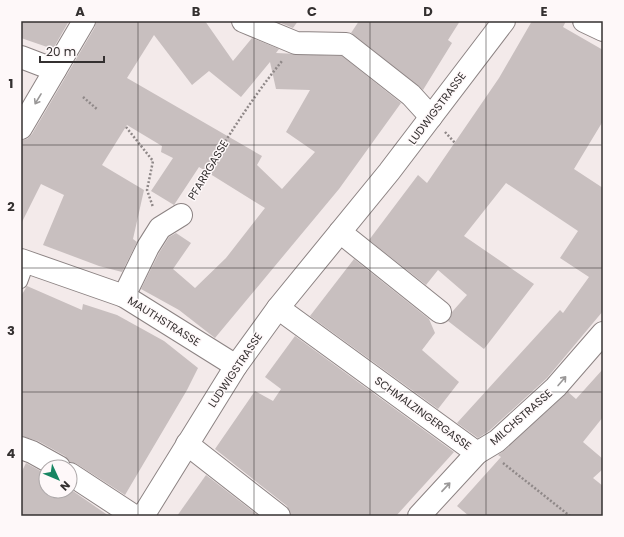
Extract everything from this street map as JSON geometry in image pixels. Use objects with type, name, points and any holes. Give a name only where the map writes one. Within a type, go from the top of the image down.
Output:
[{"type":"street","points":[[21,128],[84,21]]},
{"type":"street","points":[[243,21],[296,43],[346,44],[411,94],[431,117]]},
{"type":"street","name":"LUDWIGSTRASSE","points":[[143,516],[236,366],[278,308],[431,117],[473,59],[504,21]]},
{"type":"street","points":[[584,21],[603,30]]},
{"type":"street","points":[[21,57],[57,68]]},
{"type":"street","points":[[124,296],[148,247],[160,228],[180,215]]},
{"type":"street","points":[[340,232],[440,312]]},
{"type":"street","name":"MAUTHSTRASSE","points":[[23,268],[124,296],[236,366]]},
{"type":"street","name":"SCHMALZINGERGASSE","points":[[278,308],[472,449]]},
{"type":"street","name":"MILCHSTRASSE","points":[[419,516],[472,449],[497,441],[556,387],[603,333]]},
{"type":"street","points":[[187,444],[279,516]]},
{"type":"street","points":[[21,448],[45,459]]},
{"type":"street","points":[[78,479],[125,510]]},
{"type":"path","name":"PFARRGASSE","points":[[180,215],[231,131],[262,85],[296,43]]},
{"type":"path","points":[[83,97],[98,110]]},
{"type":"path","points":[[126,127],[153,161],[147,190]]},
{"type":"path","name":"SCHMALZINGERGASSE","points":[[472,449],[500,460],[570,516]]},
{"type":"building","points":[[21,21],[69,21],[53,49],[21,38]]},
{"type":"building","points":[[96,21],[205,21],[233,61],[252,38],[279,49],[276,53],[342,56],[401,103],[339,189],[215,338],[179,310],[141,289],[159,253],[169,237],[176,233],[191,243],[173,269],[195,288],[226,258],[265,208],[199,167],[174,205],[151,191],[173,158],[161,152],[162,146],[127,125],[102,165],[144,190],[133,239],[137,242],[122,272],[99,266],[43,245],[64,195],[41,184],[21,224],[21,140],[27,139],[32,134],[95,27]],"holes":[[[154,35],[192,85],[209,71],[241,97],[270,62],[276,89],[310,90],[286,132],[315,152],[282,189],[257,165],[262,156],[127,78]]]},
{"type":"building","points":[[276,21],[298,21],[293,28]]},
{"type":"building","points":[[359,21],[460,21],[448,40],[452,43],[423,90],[351,33]]},
{"type":"building","points":[[532,21],[566,21],[563,27],[603,50],[603,121],[574,169],[603,188],[603,311],[547,378],[489,431],[478,438],[457,423],[560,310],[563,313],[589,277],[560,258],[578,231],[506,183],[464,236],[534,284],[484,349],[448,321],[452,312],[467,295],[438,270],[426,285],[369,240],[418,175],[427,183],[499,78]]},
{"type":"building","points":[[354,259],[429,319],[435,333],[422,350],[459,382],[438,409],[310,316]]},
{"type":"building","points":[[27,286],[82,310],[83,304],[117,315],[164,341],[198,368],[187,390],[125,495],[78,465],[78,459],[68,459],[65,456],[38,441],[21,436],[21,296]]},
{"type":"building","points":[[295,336],[454,452],[396,516],[291,516],[287,506],[215,449],[255,391],[273,401],[281,389],[265,377]]},
{"type":"building","points":[[603,369],[603,417],[583,442],[603,459],[603,469],[593,478],[603,486],[603,516],[469,516],[457,506],[501,457],[498,455],[568,392],[576,399]]},
{"type":"building","points":[[26,463],[38,470],[38,499],[78,499],[78,495],[109,516],[21,516],[21,473]]},
{"type":"building","points":[[206,475],[259,516],[177,516]]}]
